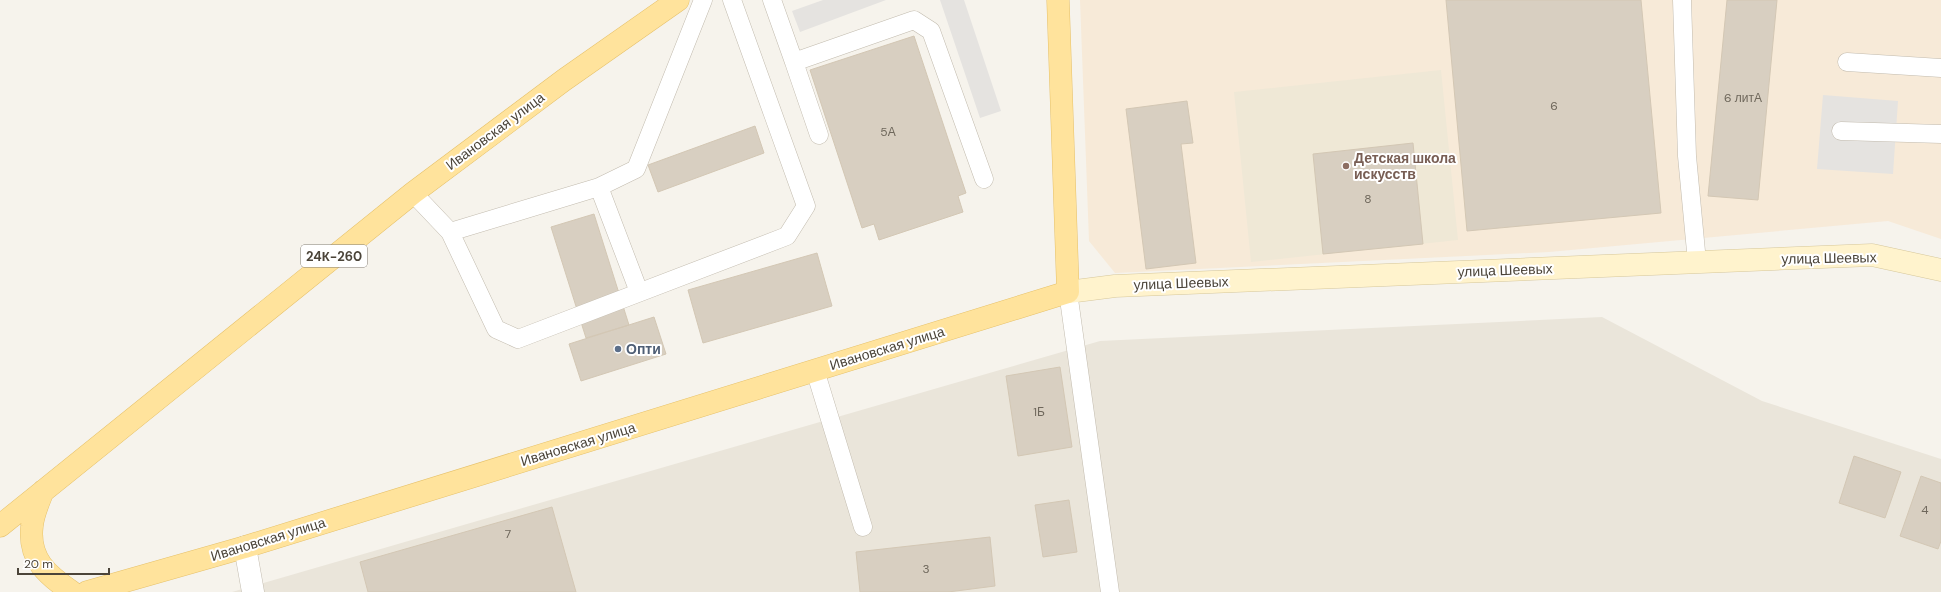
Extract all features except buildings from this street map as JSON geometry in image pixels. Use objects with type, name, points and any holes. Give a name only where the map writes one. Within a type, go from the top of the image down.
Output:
[{"type":"main road","name":"Ивановская улица","points":[[0,526],[413,193],[564,80],[678,0]]},
{"type":"main road","points":[[1058,0],[1068,292]]},
{"type":"main road","name":"улица Шеевых","points":[[1068,292],[1116,286],[1872,255],[1941,269]]},
{"type":"main road","name":"Ивановская улица","points":[[87,592],[245,547],[1068,292]]},
{"type":"main road","points":[[43,491],[32,525],[32,543],[38,562],[50,577],[72,592]]},
{"type":"street","points":[[245,547],[253,592]]},
{"type":"lane","points":[[450,232],[599,187],[636,169],[703,0]]},
{"type":"lane","points":[[413,193],[450,232],[496,329],[518,339],[787,236],[806,206],[732,0]]},
{"type":"lane","points":[[772,0],[819,135]]},
{"type":"lane","points":[[1682,0],[1687,156],[1696,262]]},
{"type":"lane","points":[[794,62],[914,20],[930,31],[984,179]]},
{"type":"lane","points":[[1847,62],[1941,68]]},
{"type":"lane","points":[[1841,131],[1941,134]]},
{"type":"lane","points":[[599,187],[639,292]]},
{"type":"lane","points":[[1068,292],[1110,592]]},
{"type":"lane","points":[[815,370],[863,527]]},
{"type":"shaded area","points":[[823,0],[886,0],[800,32],[792,11]]},
{"type":"shaded area","points":[[940,0],[964,0],[1001,111],[980,118]]},
{"type":"shaded area","points":[[1080,0],[1941,0],[1941,239],[1888,221],[1549,252],[1115,273],[1089,241]]},
{"type":"shaded area","name":"Детская школа искусств","points":[[1441,70],[1458,240],[1251,262],[1234,92]]},
{"type":"shaded area","points":[[1823,95],[1898,101],[1893,174],[1817,169]]},
{"type":"shaded area","points":[[1602,317],[1762,401],[1941,459],[1941,592],[232,592],[1100,341]]},
{"type":"place","name":"Детская школа искусств","points":[[1346,166]]},
{"type":"place","name":"Опти","points":[[618,349]]}]
